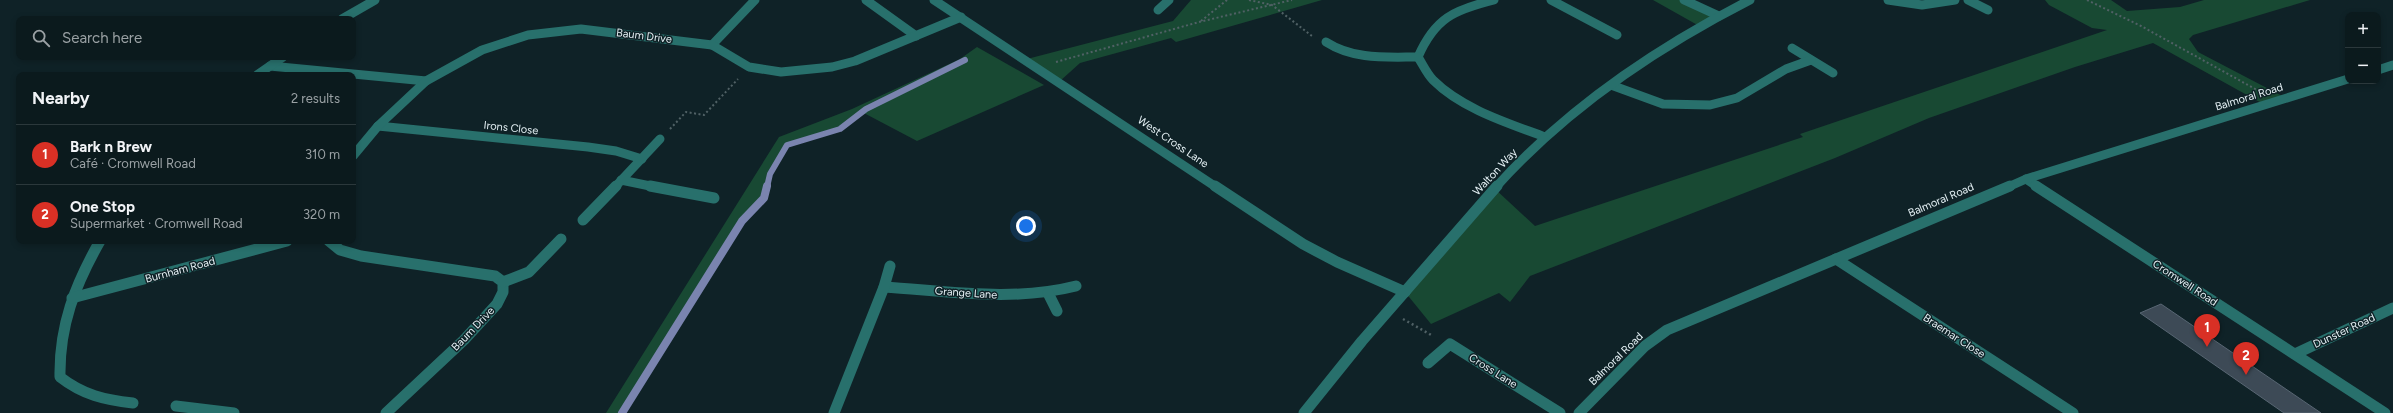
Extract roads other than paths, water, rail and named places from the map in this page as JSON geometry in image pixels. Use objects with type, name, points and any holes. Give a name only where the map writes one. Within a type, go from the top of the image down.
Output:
[{"type":"street","points":[[347,16],[375,0]]},
{"type":"street","points":[[712,45],[754,0]]},
{"type":"street","points":[[866,0],[916,36]]},
{"type":"street","name":"West Cross Lane","points":[[934,0],[1034,64],[1303,244],[1337,262],[1405,292]]},
{"type":"street","points":[[1158,10],[1168,0]]},
{"type":"street","points":[[1418,57],[1426,36],[1443,17],[1468,6],[1494,0]]},
{"type":"street","points":[[1684,0],[1719,16]]},
{"type":"street","name":"Walton Way","points":[[1304,413],[1388,311],[1495,189],[1545,137],[1611,85],[1661,51],[1719,16],[1750,0]]},
{"type":"street","points":[[1888,0],[1918,6],[1935,5],[1955,0]]},
{"type":"street","points":[[1968,0],[1988,10]]},
{"type":"street","points":[[1554,2],[1617,35]]},
{"type":"street","name":"Baum Drive","points":[[356,152],[378,126],[426,81],[482,50],[528,35],[581,29],[712,45],[750,67],[782,72],[832,67],[855,61],[961,17]]},
{"type":"street","points":[[1326,42],[1336,50],[1348,54],[1380,58],[1418,57]]},
{"type":"street","points":[[1792,48],[1833,73]]},
{"type":"street","points":[[1418,57],[1434,82],[1469,104],[1505,122],[1545,137]]},
{"type":"street","points":[[261,72],[279,60]]},
{"type":"street","points":[[1611,85],[1663,104],[1710,105],[1737,98],[1786,69],[1811,60]]},
{"type":"street","points":[[2381,69],[2393,65]]},
{"type":"street","points":[[270,66],[332,72]]},
{"type":"street","points":[[356,74],[426,81]]},
{"type":"street","name":"Balmoral Road","points":[[1579,413],[1645,346],[1667,330],[1704,312],[1836,259],[1933,216],[2026,179],[2345,80]]},
{"type":"street","name":"Irons Close","points":[[378,126],[588,147],[616,151],[642,159]]},
{"type":"street","points":[[583,220],[660,139]]},
{"type":"street","name":"Cromwell Road","points":[[2026,179],[2384,413]]},
{"type":"street","points":[[621,180],[714,198]]},
{"type":"street","points":[[333,244],[340,250],[361,256],[495,276],[503,282],[529,272],[561,239]]},
{"type":"street","points":[[98,244],[82,272],[64,320],[58,351],[60,377],[77,391],[100,399],[133,403]]},
{"type":"street","name":"Burnham Road","points":[[72,298],[276,244]]},
{"type":"street","name":"Braemar Close","points":[[1836,259],[2073,413]]},
{"type":"street","points":[[834,413],[884,287],[890,266]]},
{"type":"street","name":"Baum Drive","points":[[386,413],[464,340],[498,304],[503,292],[503,282]]},
{"type":"street","name":"Grange Lane","points":[[884,287],[1012,295],[1048,293],[1076,286]]},
{"type":"street","points":[[1048,293],[1057,311]]},
{"type":"street","name":"Dunster Road","points":[[2295,354],[2393,308]]},
{"type":"street","name":"Cross Lane","points":[[1428,363],[1450,344],[1560,413]]},
{"type":"street","points":[[176,406],[234,413]]},
{"type":"waterway","points":[[767,187],[770,174],[787,145],[840,129],[866,109],[965,60]]},
{"type":"waterway","points":[[622,413],[742,221],[764,198],[767,186]]},
{"type":"place","name":"Bark n Brew","points":[[2207,347]]},
{"type":"place","name":"One Stop","points":[[2246,375]]}]
